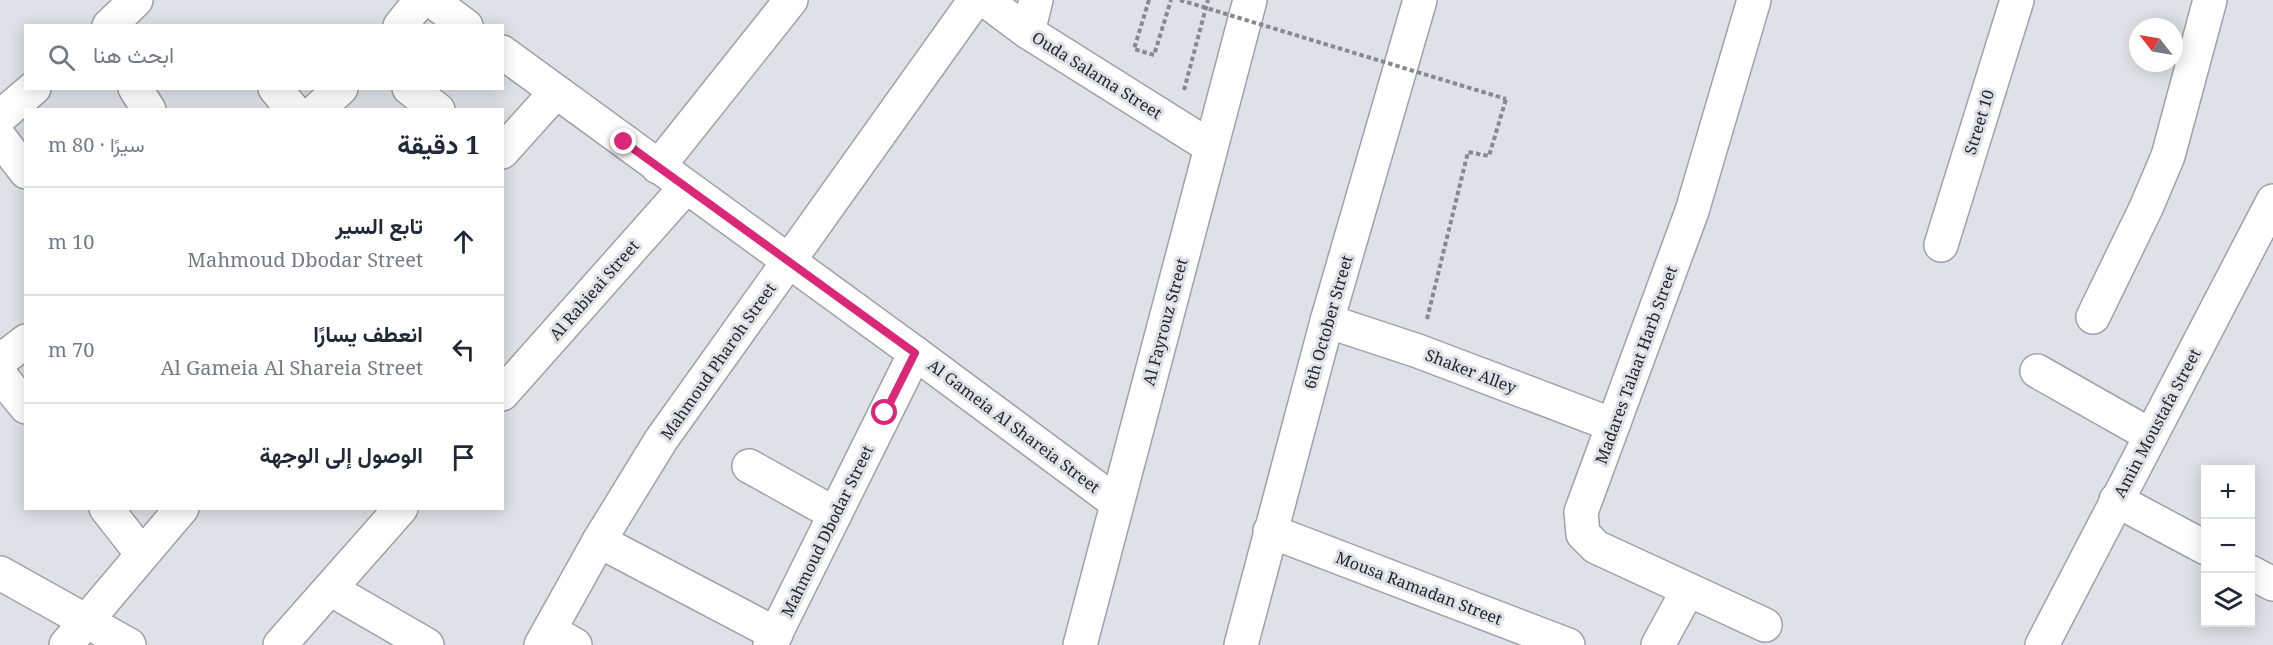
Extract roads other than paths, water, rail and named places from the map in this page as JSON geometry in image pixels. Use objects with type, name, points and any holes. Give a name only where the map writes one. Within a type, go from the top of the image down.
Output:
[{"type":"street","points":[[402,24],[421,0]]},
{"type":"street","points":[[431,0],[463,24]]},
{"type":"street","points":[[658,167],[791,0]]},
{"type":"street","name":"Mahmoud Pharoh Street","points":[[555,640],[599,541],[661,440],[975,0]]},
{"type":"street","name":"Ouda Salama Street","points":[[985,0],[1028,32],[1211,147]]},
{"type":"street","points":[[1028,32],[1036,0]]},
{"type":"street","name":"Al Fayrouz Street","points":[[1080,645],[1250,0]]},
{"type":"street","name":"6th October Street","points":[[1241,645],[1328,321],[1420,0]]},
{"type":"street","name":"Madares Talaat Harb Street","points":[[1754,0],[1692,211],[1581,512],[1583,534],[1596,547],[1765,625]]},
{"type":"street","name":"Street 10","points":[[1941,245],[2017,0]]},
{"type":"street","points":[[2093,317],[2146,208],[2168,156],[2210,0]]},
{"type":"street","name":"Al Gameia Al Shareia Street","points":[[504,53],[1117,503]]},
{"type":"street","points":[[0,117],[32,90]]},
{"type":"street","points":[[136,90],[148,108]]},
{"type":"street","points":[[277,90],[291,108]]},
{"type":"street","points":[[319,108],[338,90]]},
{"type":"street","points":[[412,90],[435,108]]},
{"type":"street","points":[[504,150],[556,92]]},
{"type":"street","points":[[0,138],[24,169]]},
{"type":"street","name":"Al Rabieai Street","points":[[504,392],[686,187]]},
{"type":"street","name":"Amin Moustafa Street","points":[[2042,645],[2273,201]]},
{"type":"street","name":"Shaker Alley","points":[[1328,321],[1418,351],[1613,425]]},
{"type":"street","points":[[0,361],[24,343]]},
{"type":"street","name":"Mahmoud Dbodar Street","points":[[773,640],[915,353]]},
{"type":"street","points":[[2037,372],[2150,435]]},
{"type":"street","points":[[0,375],[24,405]]},
{"type":"street","points":[[749,466],[835,514]]},
{"type":"street","points":[[2116,500],[2201,546]]},
{"type":"street","points":[[108,510],[142,554]]},
{"type":"street","points":[[76,633],[180,510]]},
{"type":"street","points":[[280,645],[399,510]]},
{"type":"street","name":"Mousa Ramadan Street","points":[[1270,531],[1568,645]]},
{"type":"street","points":[[599,541],[773,640]]},
{"type":"street","points":[[0,573],[76,633],[129,645]]},
{"type":"street","points":[[2252,573],[2273,584]]},
{"type":"street","points":[[330,589],[427,645]]},
{"type":"street","points":[[1658,645],[1688,590]]}]
